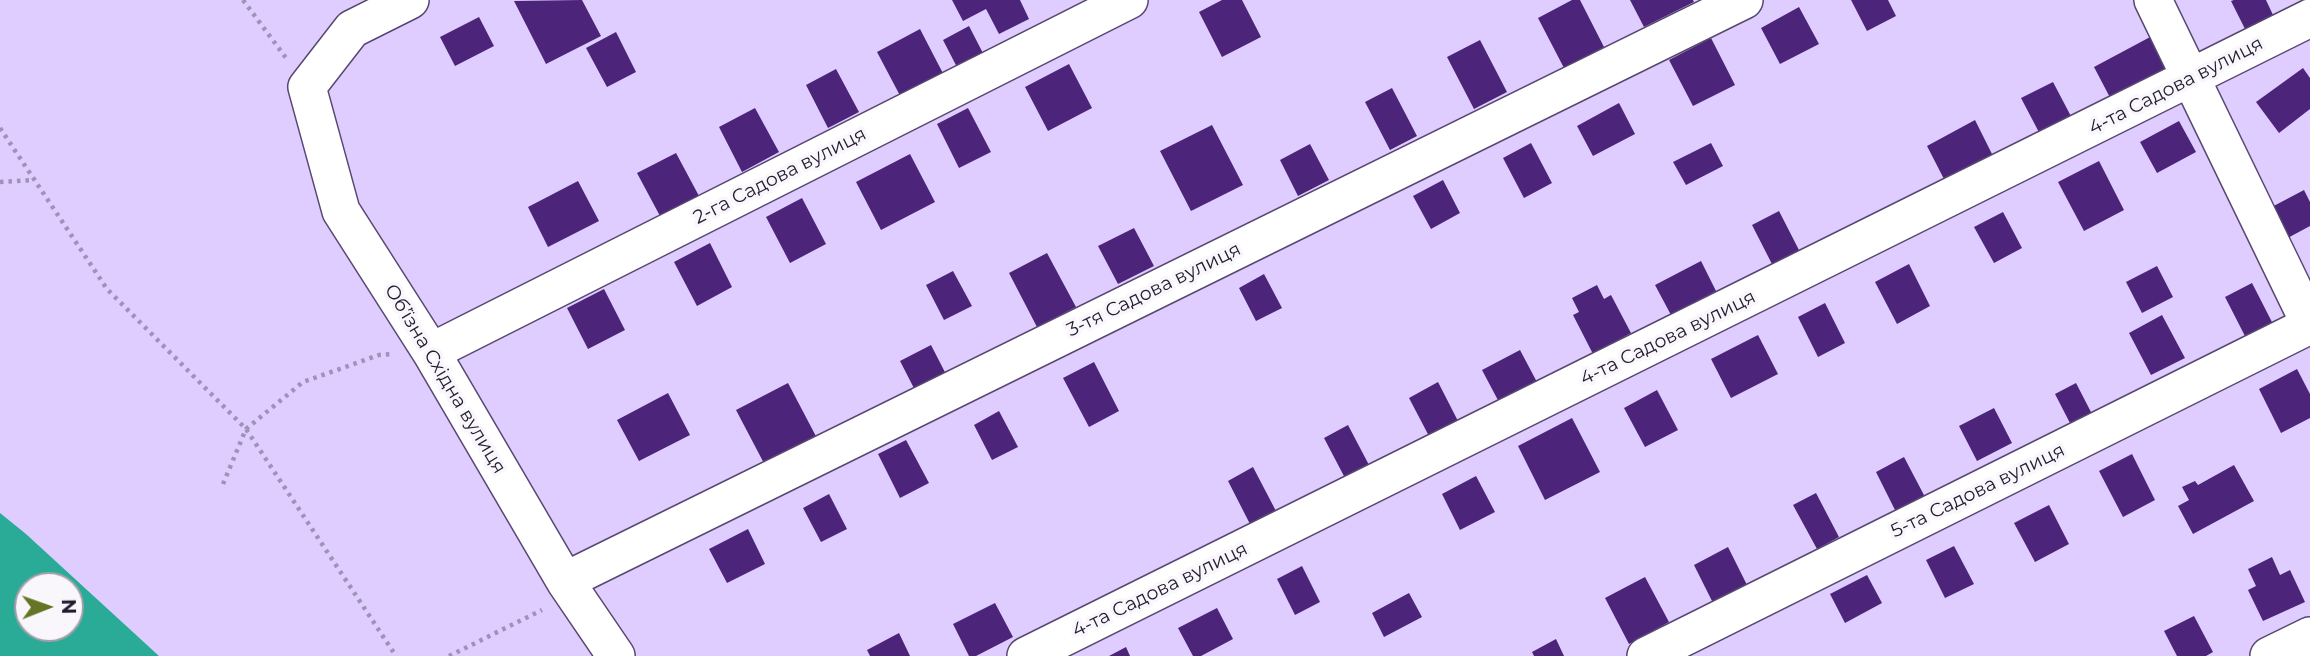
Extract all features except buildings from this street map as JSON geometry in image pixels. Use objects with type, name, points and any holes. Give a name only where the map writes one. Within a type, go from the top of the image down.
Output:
[{"type":"street","points":[[307,87],[352,29],[410,0]]},
{"type":"street","name":"2-га Садова вулиця","points":[[431,352],[1129,0]]},
{"type":"street","name":"3-тя Садова вулиця","points":[[565,580],[1744,0]]},
{"type":"street","points":[[2153,0],[2310,325]]},
{"type":"street","name":"4-та Садова вулиця","points":[[1026,656],[2310,18]]},
{"type":"street","name":"Обʼїзна Східна вулиця","points":[[307,87],[341,211],[431,352],[565,580],[616,656]]},
{"type":"street","name":"5-та Садова вулиця","points":[[1646,656],[2310,325]]},
{"type":"street","points":[[2269,656],[2310,636]]},
{"type":"path","points":[[243,0],[307,87]]},
{"type":"path","points":[[0,128],[107,289],[246,429],[396,656]]},
{"type":"path","points":[[0,182],[35,180]]},
{"type":"path","points":[[223,484],[246,429],[303,382],[379,355],[431,352]]},
{"type":"path","points":[[449,656],[548,607],[565,580]]},
{"type":"shaded area","points":[[0,513],[67,572],[14,572],[14,642],[84,642],[84,587],[159,656],[0,656]]}]
